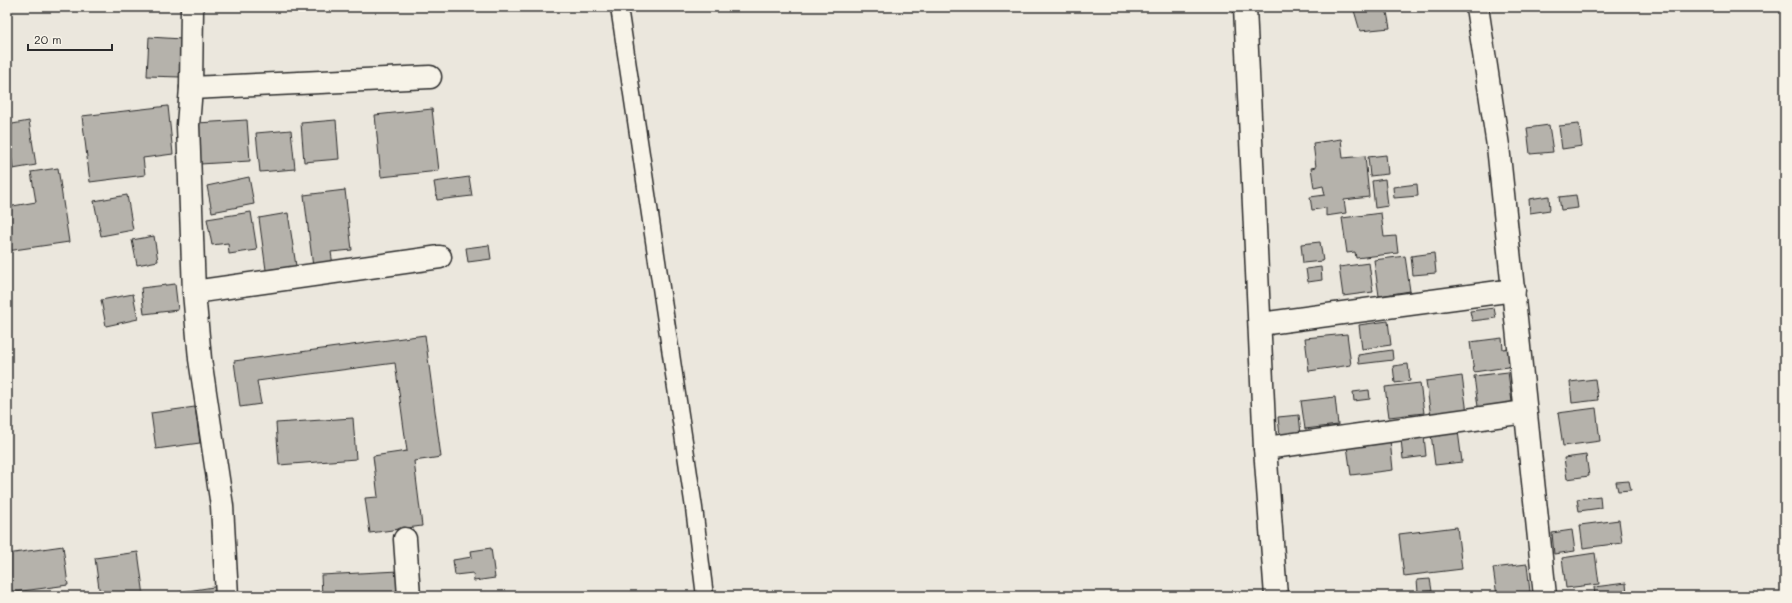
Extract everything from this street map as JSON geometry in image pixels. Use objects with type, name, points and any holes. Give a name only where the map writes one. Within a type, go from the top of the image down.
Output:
[{"type":"street","points":[[192,7],[191,88],[188,125],[194,292],[200,359],[222,506],[227,596]]},
{"type":"street","points":[[1245,7],[1265,448],[1276,596]]},
{"type":"street","points":[[1477,7],[1498,146],[1545,596]]},
{"type":"street","points":[[191,88],[430,77]]},
{"type":"street","points":[[194,292],[440,257]]},
{"type":"street","points":[[1260,324],[1514,290]]},
{"type":"street","points":[[1265,448],[1525,412]]},
{"type":"street","points":[[405,539],[409,596]]},
{"type":"lane","points":[[619,7],[694,508],[705,596]]},
{"type":"building","points":[[1353,7],[1386,7],[1390,28],[1360,31]]},
{"type":"building","points":[[149,37],[182,39],[180,77],[147,76]]},
{"type":"building","points":[[168,106],[173,154],[143,158],[145,175],[90,182],[82,116]]},
{"type":"building","points":[[432,109],[439,171],[381,177],[375,115]]},
{"type":"building","points":[[247,120],[250,161],[200,164],[197,123]]},
{"type":"building","points":[[336,120],[339,159],[304,162],[301,123]]},
{"type":"building","points":[[29,121],[36,165],[13,169],[7,125]]},
{"type":"building","points":[[1579,124],[1582,146],[1562,149],[1559,126]]},
{"type":"building","points":[[1549,125],[1553,152],[1530,154],[1527,128]]},
{"type":"building","points":[[291,130],[295,169],[260,172],[256,133]]},
{"type":"building","points":[[1341,139],[1343,158],[1365,156],[1369,197],[1344,200],[1346,213],[1326,216],[1326,208],[1312,210],[1310,197],[1325,195],[1323,186],[1314,188],[1311,168],[1316,167],[1313,143]]},
{"type":"building","points":[[7,154],[11,178],[7,178]]},
{"type":"building","points":[[1386,155],[1388,174],[1370,176],[1368,157]]},
{"type":"building","points":[[58,168],[69,242],[7,251],[7,207],[36,202],[31,172]]},
{"type":"building","points":[[249,177],[254,204],[212,212],[207,186]]},
{"type":"building","points":[[469,177],[472,196],[437,200],[434,182]]},
{"type":"building","points":[[1385,179],[1388,206],[1375,208],[1372,181]]},
{"type":"building","points":[[1417,184],[1418,196],[1394,198],[1393,187]]},
{"type":"building","points":[[345,190],[352,250],[331,252],[333,265],[313,267],[304,195]]},
{"type":"building","points":[[127,195],[133,230],[101,236],[94,201]]},
{"type":"building","points":[[1576,195],[1578,208],[1561,210],[1559,197]]},
{"type":"building","points":[[1549,196],[1550,210],[1530,213],[1529,199]]},
{"type":"building","points":[[251,212],[257,250],[229,254],[228,243],[212,245],[207,219]]},
{"type":"building","points":[[288,213],[296,266],[266,270],[259,218]]},
{"type":"building","points":[[1381,213],[1384,237],[1396,236],[1398,253],[1356,258],[1355,252],[1347,253],[1342,218]]},
{"type":"building","points":[[154,236],[158,261],[137,265],[132,240]]},
{"type":"building","points":[[1320,242],[1323,261],[1303,263],[1301,244]]},
{"type":"building","points":[[489,245],[491,259],[468,262],[466,248]]},
{"type":"building","points":[[1434,253],[1436,273],[1413,275],[1411,256]]},
{"type":"building","points":[[1405,256],[1410,291],[1379,296],[1374,260]]},
{"type":"building","points":[[1369,263],[1373,292],[1343,296],[1339,267]]},
{"type":"building","points":[[1321,267],[1322,280],[1308,282],[1306,269]]},
{"type":"building","points":[[175,284],[178,310],[144,314],[141,288]]},
{"type":"building","points":[[133,294],[138,319],[106,326],[101,300]]},
{"type":"building","points":[[1494,308],[1496,318],[1472,321],[1470,311]]},
{"type":"building","points":[[1388,321],[1391,345],[1362,349],[1359,325]]},
{"type":"building","points":[[1347,334],[1351,365],[1309,371],[1305,338]]},
{"type":"building","points":[[425,335],[441,457],[414,461],[422,526],[370,533],[365,498],[378,497],[373,456],[407,451],[395,363],[257,381],[261,404],[240,407],[234,361]]},
{"type":"building","points":[[1502,338],[1503,349],[1511,348],[1514,366],[1474,372],[1470,342]]},
{"type":"building","points":[[1392,350],[1393,360],[1359,364],[1358,355]]},
{"type":"building","points":[[1408,364],[1410,381],[1395,383],[1393,366]]},
{"type":"building","points":[[1508,372],[1512,402],[1478,407],[1474,376]]},
{"type":"building","points":[[1462,376],[1467,413],[1431,417],[1426,381]]},
{"type":"building","points":[[1595,379],[1598,400],[1572,403],[1570,382]]},
{"type":"building","points":[[1420,383],[1424,413],[1389,417],[1385,387]]},
{"type":"building","points":[[1369,390],[1370,399],[1354,401],[1353,392]]},
{"type":"building","points":[[1335,397],[1338,425],[1305,429],[1301,401]]},
{"type":"building","points":[[195,407],[200,443],[156,449],[151,413]]},
{"type":"building","points":[[1596,408],[1600,441],[1563,446],[1558,413]]},
{"type":"building","points":[[1299,415],[1301,434],[1280,437],[1278,417]]},
{"type":"building","points":[[353,418],[356,459],[279,465],[276,423]]},
{"type":"building","points":[[1458,431],[1462,462],[1435,465],[1431,434]]},
{"type":"building","points":[[1424,436],[1426,456],[1403,459],[1401,439]]},
{"type":"building","points":[[1390,440],[1393,470],[1351,475],[1347,446]]},
{"type":"building","points":[[1586,455],[1589,476],[1567,479],[1564,458]]},
{"type":"building","points":[[1629,481],[1631,490],[1618,491],[1616,482]]},
{"type":"building","points":[[1600,496],[1601,508],[1579,511],[1577,499]]},
{"type":"building","points":[[1619,520],[1622,543],[1583,548],[1580,525]]},
{"type":"building","points":[[1457,527],[1462,569],[1404,576],[1399,534]]},
{"type":"building","points":[[1572,530],[1575,551],[1554,554],[1552,533]]},
{"type":"building","points":[[63,546],[68,585],[7,593],[7,554]]},
{"type":"building","points":[[491,548],[495,578],[474,581],[473,573],[455,575],[453,560],[472,557],[471,551]]},
{"type":"building","points":[[138,552],[144,596],[100,596],[95,558]]},
{"type":"building","points":[[1595,553],[1599,584],[1566,588],[1562,558]]},
{"type":"building","points":[[1527,564],[1530,592],[1497,596],[1493,568]]},
{"type":"building","points":[[398,571],[399,596],[322,596],[321,575]]},
{"type":"building","points":[[1430,579],[1432,591],[1418,592],[1417,580]]},
{"type":"building","points":[[1626,583],[1627,596],[1595,596],[1594,587]]},
{"type":"building","points":[[220,586],[221,596],[155,596]]}]
